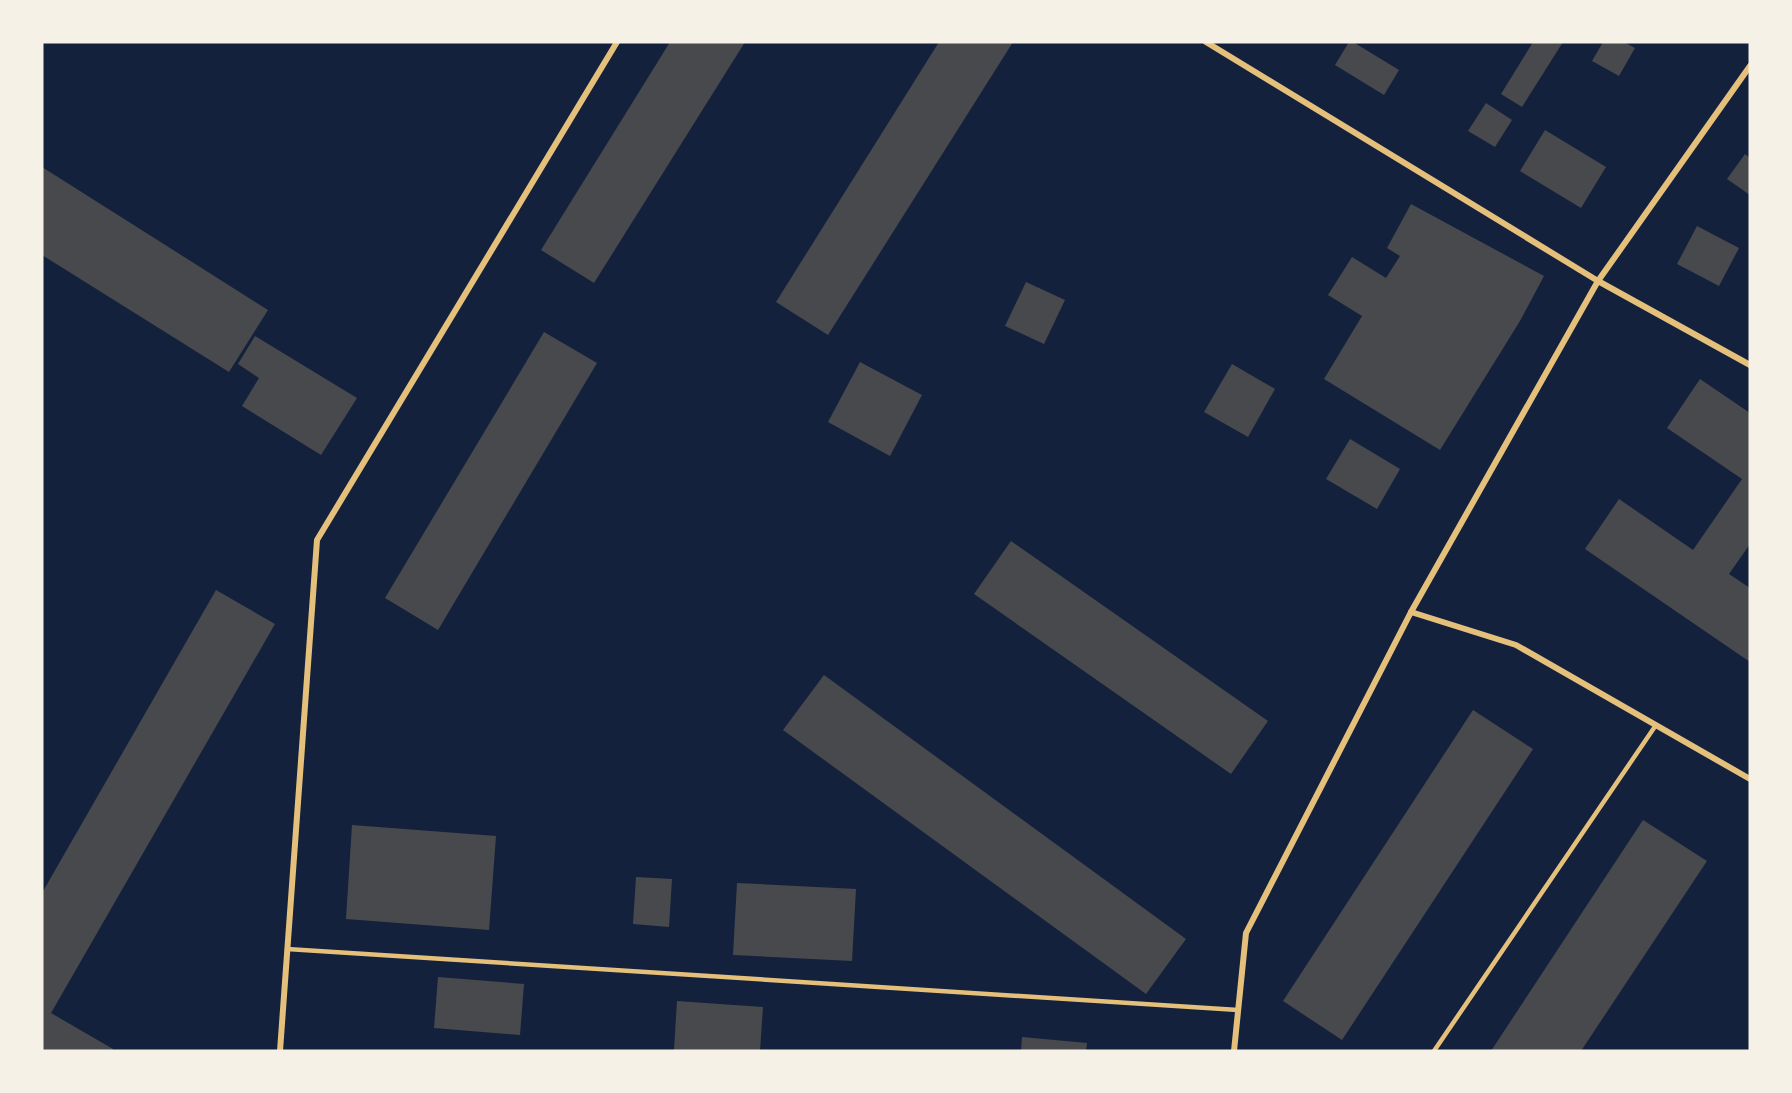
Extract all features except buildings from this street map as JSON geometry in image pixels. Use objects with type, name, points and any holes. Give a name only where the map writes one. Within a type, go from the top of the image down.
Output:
[{"type":"street","points":[[280,1051],[317,540],[617,42]]},
{"type":"street","points":[[1206,42],[1598,281],[1750,365]]},
{"type":"street","points":[[1234,1051],[1246,933],[1411,612],[1598,281],[1750,66]]},
{"type":"street","points":[[1411,612],[1516,645],[1750,779]]},
{"type":"lane","points":[[1434,1051],[1656,725]]},
{"type":"lane","points":[[287,949],[1238,1010]]}]
